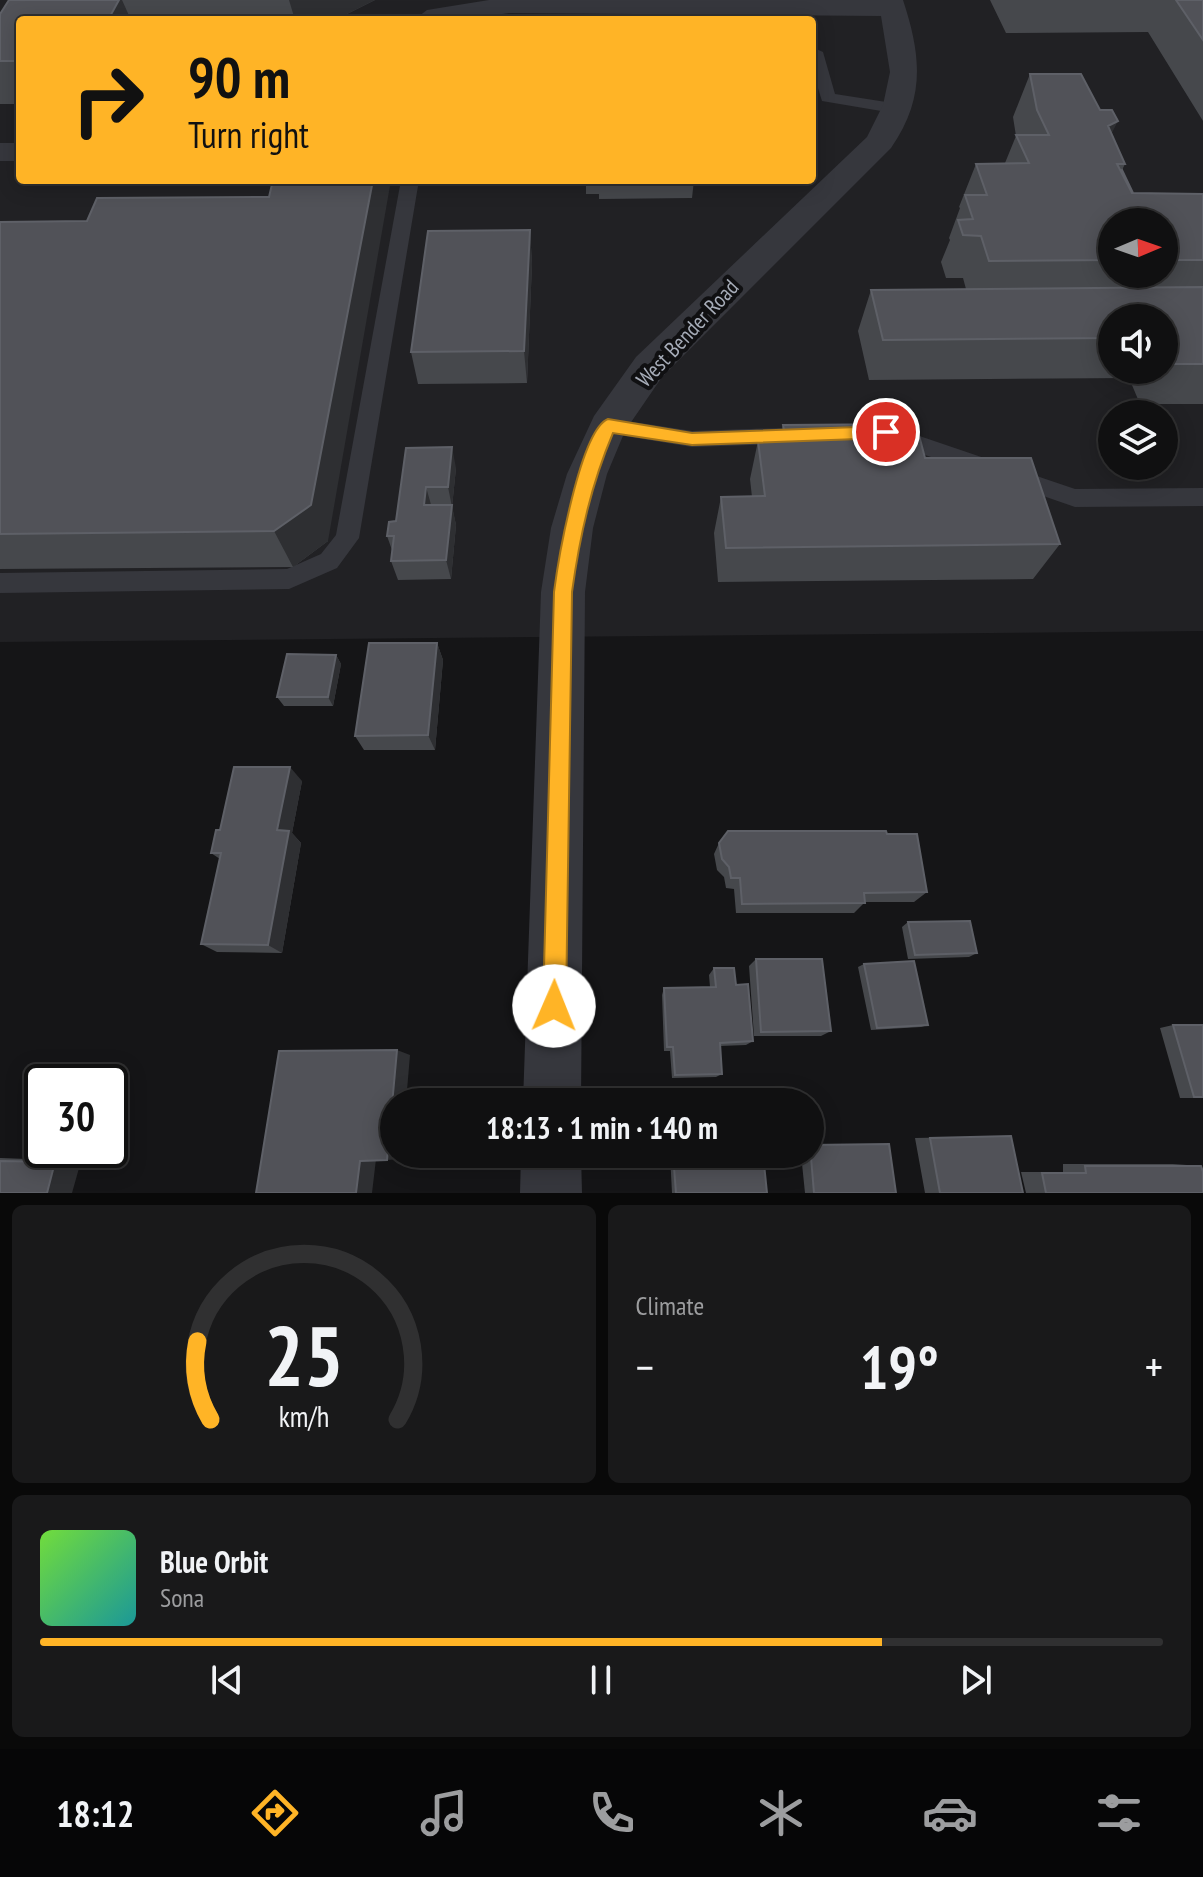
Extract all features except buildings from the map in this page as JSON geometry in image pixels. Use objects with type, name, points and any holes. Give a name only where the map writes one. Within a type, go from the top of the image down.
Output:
[{"type":"street","points":[[443,16],[538,8],[891,4]]},
{"type":"street","name":"West Bender Road","points":[[552,1088],[563,592],[572,528],[587,474],[608,426],[649,367],[880,142],[899,109],[905,79],[903,49],[891,4]]},
{"type":"street","points":[[551,1168],[551,1193]]},
{"type":"lane","points":[[816,61],[820,98],[899,109]]},
{"type":"lane","points":[[0,583],[289,579],[329,561],[347,538],[409,184]]},
{"type":"lane","points":[[608,426],[692,439],[841,434]]},
{"type":"lane","points":[[871,433],[886,432],[1075,498],[1203,497]]},
{"type":"shaded area","points":[[0,0],[1203,0],[1203,631],[0,642]]},
{"type":"route","points":[[554,1006],[563,592],[572,528],[587,474],[608,426],[692,439],[886,432]]}]
